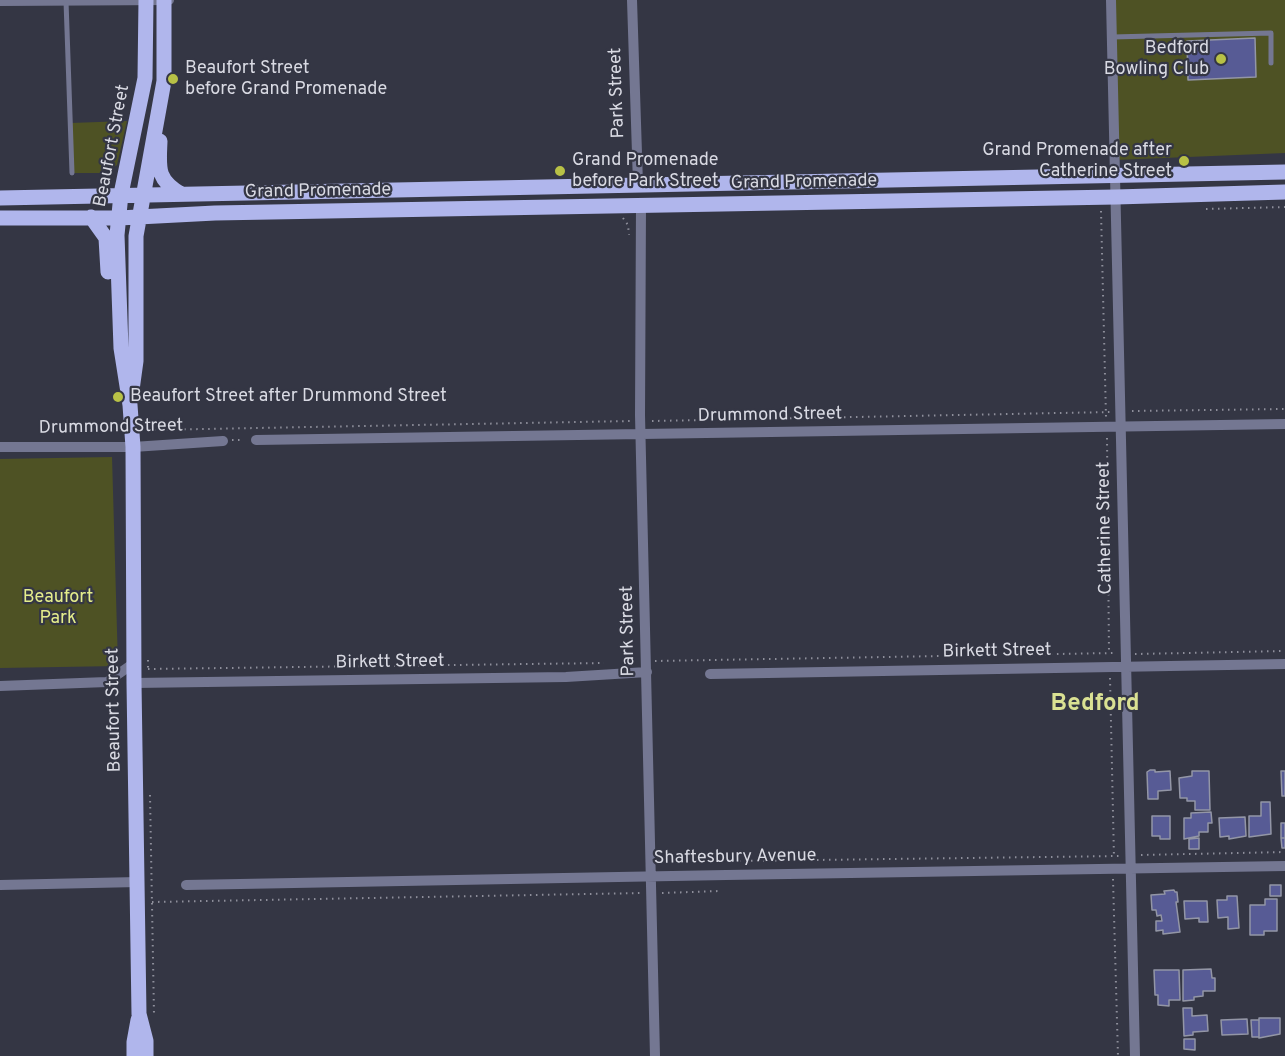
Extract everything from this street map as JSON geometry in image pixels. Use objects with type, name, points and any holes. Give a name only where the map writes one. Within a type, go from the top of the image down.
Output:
[{"type":"main road","name":"Beaufort Street","points":[[134,1056],[139,1014],[134,683],[141,666],[133,447],[130,405],[121,348],[117,235],[121,194],[143,95],[146,60],[146,0]]},
{"type":"main road","name":"Beaufort Street","points":[[130,405],[136,361],[135,236],[164,81],[164,0]]},
{"type":"main road","points":[[159,111],[159,171],[168,186],[182,194]]},
{"type":"main road","name":"Grand Promenade","points":[[0,198],[1285,172]]},
{"type":"main road","name":"Grand Promenade","points":[[0,218],[119,218],[215,213],[1285,192]]},
{"type":"main road","points":[[92,217],[106,238],[112,331],[121,348]]},
{"type":"main road","name":"Beaufort Street","points":[[139,1014],[146,1041],[146,1056]]},
{"type":"street","points":[[0,2],[169,0]]},
{"type":"street","name":"Park Street","points":[[632,0],[638,184]]},
{"type":"street","name":"Catherine Street","points":[[1111,0],[1135,1056]]},
{"type":"street","name":"Park Street","points":[[640,204],[640,421],[654,875],[651,893],[655,1056]]},
{"type":"street","name":"Drummond Street","points":[[256,440],[1285,424]]},
{"type":"street","name":"Drummond Street","points":[[0,447],[133,447],[223,441]]},
{"type":"street","name":"Birkett Street","points":[[710,674],[1285,664]]},
{"type":"street","points":[[0,686],[107,682],[141,666]]},
{"type":"street","name":"Birkett Street","points":[[134,683],[566,677],[647,667]]},
{"type":"street","name":"Shaftesbury Avenue","points":[[186,885],[654,875],[1285,866]]},
{"type":"street","points":[[0,885],[138,882]]},
{"type":"lane","points":[[66,1],[72,173]]},
{"type":"lane","points":[[1112,37],[1271,33],[1271,63]]},
{"type":"path","points":[[1196,209],[1285,207]]},
{"type":"path","points":[[1101,211],[1118,1056]]},
{"type":"path","points":[[144,425],[150,430],[1285,409]]},
{"type":"path","points":[[223,441],[256,440]]},
{"type":"path","points":[[647,667],[1109,653],[1285,651]]},
{"type":"path","points":[[141,666],[612,663]]},
{"type":"path","points":[[654,875],[657,862],[1285,852]]},
{"type":"path","points":[[152,902],[720,891]]},
{"type":"green space","points":[[1111,0],[1285,0],[1285,153],[1115,160]]},
{"type":"green space","points":[[127,121],[117,165],[106,173],[72,173],[71,123]]},
{"type":"green space","name":"Beaufort Park","points":[[112,457],[118,666],[0,668],[0,459]]},
{"type":"building","name":"Bedford Bowling Club","points":[[1255,38],[1256,77],[1188,80],[1187,41]]},
{"type":"building","points":[[1150,770],[1170,771],[1171,790],[1158,791],[1158,799],[1148,799],[1147,772]]},
{"type":"building","points":[[1192,771],[1209,771],[1210,810],[1195,810],[1195,801],[1180,798],[1179,778],[1192,776]]},
{"type":"building","points":[[1281,771],[1285,771],[1285,796],[1282,796]]},
{"type":"building","points":[[1261,802],[1270,802],[1271,834],[1249,837],[1249,816],[1261,816]]},
{"type":"building","points":[[1211,812],[1212,823],[1208,823],[1208,832],[1199,832],[1199,836],[1184,839],[1184,818],[1191,818],[1191,813]]},
{"type":"building","points":[[1152,816],[1170,816],[1170,839],[1152,836]]},
{"type":"building","points":[[1245,817],[1246,836],[1229,839],[1229,836],[1220,837],[1219,818]]},
{"type":"building","points":[[1281,823],[1285,823],[1285,838],[1281,838]]},
{"type":"building","points":[[1199,838],[1199,849],[1189,849],[1189,839]]},
{"type":"building","points":[[1281,838],[1285,838],[1285,848],[1282,848]]},
{"type":"building","points":[[1270,885],[1281,885],[1281,896],[1270,896]]},
{"type":"building","points":[[1164,891],[1177,892],[1180,932],[1163,934],[1163,930],[1156,931],[1156,921],[1162,921],[1161,915],[1157,916],[1156,910],[1152,910],[1151,895],[1165,894]]},
{"type":"building","points":[[1227,896],[1237,896],[1239,928],[1228,929],[1228,917],[1218,918],[1217,900],[1227,900]]},
{"type":"building","points":[[1265,899],[1277,899],[1277,931],[1264,931],[1264,935],[1250,935],[1250,905],[1265,905]]},
{"type":"building","points":[[1184,901],[1207,901],[1208,922],[1199,922],[1199,918],[1185,919]]},
{"type":"building","points":[[1211,969],[1212,978],[1215,978],[1215,991],[1203,991],[1203,996],[1183,1001],[1183,970]]},
{"type":"building","points":[[1154,970],[1179,970],[1180,1000],[1169,1000],[1169,1006],[1158,1005],[1158,995],[1155,995]]},
{"type":"building","points":[[1183,1008],[1192,1008],[1192,1016],[1207,1015],[1208,1031],[1193,1032],[1193,1035],[1184,1036]]},
{"type":"building","points":[[1259,1018],[1280,1018],[1280,1034],[1259,1038]]},
{"type":"building","points":[[1247,1019],[1248,1034],[1222,1035],[1221,1020]]},
{"type":"building","points":[[1251,1020],[1259,1020],[1259,1037],[1252,1037]]},
{"type":"building","points":[[1184,1039],[1195,1039],[1195,1050],[1184,1049]]},
{"type":"place","name":"Bedford Bowling Club","points":[[1221,59]]},
{"type":"place","name":"Beaufort Street before Grand Promenade","points":[[173,79]]},
{"type":"place","name":"Grand Promenade after Catherine Street","points":[[1184,161]]},
{"type":"place","name":"Grand Promenade before Park Street","points":[[560,171]]},
{"type":"place","name":"Beaufort Street after Drummond Street","points":[[118,397]]},
{"type":"district","name":"Bedford","points":[[1095,705]]}]
